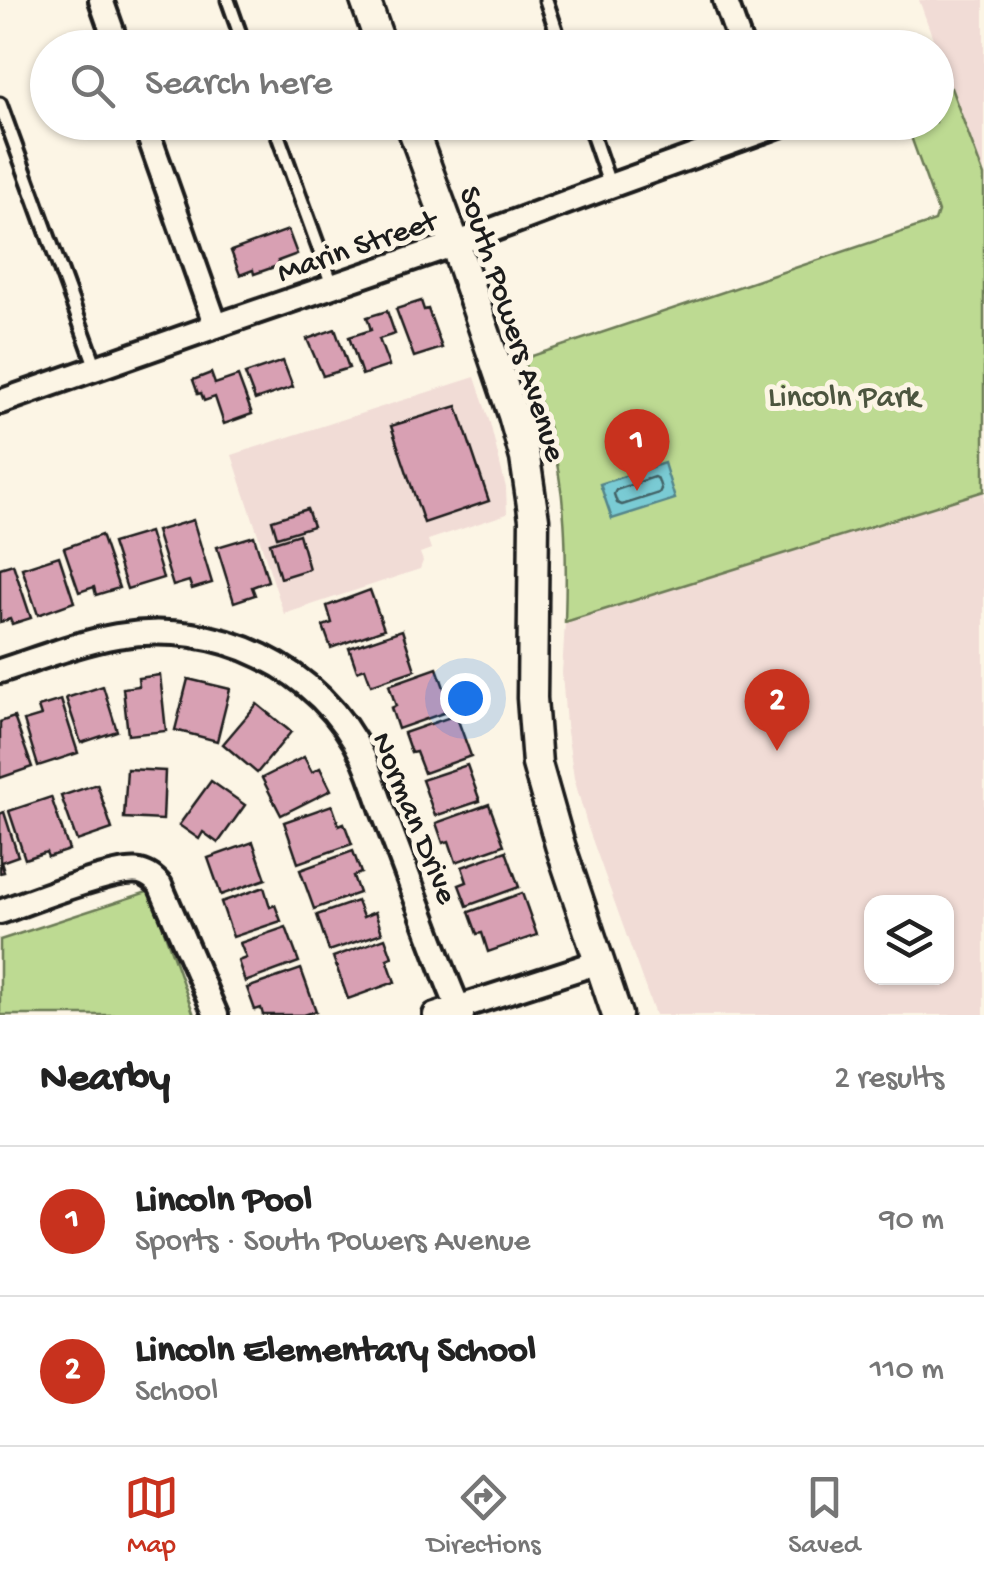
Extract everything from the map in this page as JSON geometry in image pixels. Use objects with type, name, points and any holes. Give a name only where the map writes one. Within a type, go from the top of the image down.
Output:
[{"type":"street","points":[[101,0],[112,30]]},
{"type":"street","points":[[365,0],[376,30]]},
{"type":"street","points":[[726,0],[736,30]]},
{"type":"street","points":[[150,140],[216,326]]},
{"type":"street","name":"South Powers Avenue","points":[[417,140],[525,458],[534,519],[532,698],[537,764],[618,1015]]},
{"type":"street","name":"Marin Street","points":[[0,402],[455,244],[734,140]]},
{"type":"street","name":"Norman Drive","points":[[0,672],[115,636],[153,632],[191,634],[227,644],[282,666],[303,680],[336,715],[364,760],[460,1011]]},
{"type":"street","points":[[0,912],[113,874],[146,873],[160,885],[216,1015]]},
{"type":"street","points":[[434,1015],[460,1011],[599,962]]},
{"type":"lane","points":[[228,0],[239,30]]},
{"type":"lane","points":[[546,0],[556,30]]},
{"type":"lane","points":[[0,104],[96,367]]},
{"type":"lane","points":[[279,140],[332,286]]},
{"type":"lane","points":[[594,140],[610,186]]},
{"type":"shaded area","points":[[919,0],[984,0],[984,176],[954,96],[954,30],[930,30]]},
{"type":"shaded area","points":[[475,377],[506,488],[507,514],[428,540],[431,549],[420,553],[420,569],[284,614],[232,455]]},
{"type":"shaded area","points":[[984,491],[984,1015],[655,1015],[574,778],[562,673],[565,622]]},
{"type":"green space","name":"Lincoln Park","points":[[954,96],[984,176],[984,491],[565,622],[566,548],[559,474],[548,426],[523,359],[935,221],[938,212],[912,140],[954,140]]},
{"type":"green space","points":[[150,891],[194,1015],[0,1015],[0,940]]},
{"type":"water","points":[[664,463],[675,499],[612,519],[600,484]]},
{"type":"building","points":[[288,230],[297,254],[278,261],[280,265],[240,275],[231,251]]},
{"type":"building","points":[[421,301],[424,310],[428,309],[442,348],[414,357],[396,309]]},
{"type":"building","points":[[387,311],[395,334],[379,339],[389,366],[362,375],[349,337],[371,330],[367,317]]},
{"type":"building","points":[[335,329],[349,368],[323,376],[307,339]]},
{"type":"building","points":[[283,361],[293,387],[255,400],[245,374]]},
{"type":"building","points":[[211,373],[215,384],[238,376],[252,414],[224,424],[215,397],[204,401],[193,380]]},
{"type":"building","points":[[457,406],[489,501],[424,523],[391,426]]},
{"type":"building","points":[[307,509],[313,526],[277,537],[272,520]]},
{"type":"building","points":[[193,520],[212,583],[192,589],[189,581],[173,586],[156,531]]},
{"type":"building","points":[[149,532],[163,578],[127,589],[112,543]]},
{"type":"building","points":[[299,534],[309,569],[280,578],[270,543]]},
{"type":"building","points":[[101,535],[119,588],[96,595],[94,587],[79,592],[64,548]]},
{"type":"building","points":[[254,536],[268,581],[252,587],[255,595],[234,602],[217,547]]},
{"type":"building","points":[[59,556],[74,602],[38,615],[22,568]]},
{"type":"building","points":[[13,564],[31,618],[12,624],[10,619],[0,622],[0,568]]},
{"type":"building","points":[[370,590],[384,629],[331,648],[323,626],[332,623],[327,606]]},
{"type":"building","points":[[402,630],[415,670],[371,685],[365,668],[357,671],[349,648]]},
{"type":"building","points":[[437,668],[452,710],[398,729],[389,685]]},
{"type":"building","points":[[160,675],[166,731],[128,735],[123,688],[139,686],[138,678]]},
{"type":"building","points":[[188,679],[230,689],[217,741],[175,730]]},
{"type":"building","points":[[103,686],[117,731],[81,743],[66,698]]},
{"type":"building","points":[[61,700],[78,753],[38,766],[24,721],[41,716],[38,707]]},
{"type":"building","points":[[257,704],[291,732],[257,773],[223,744]]},
{"type":"building","points":[[456,715],[471,756],[424,773],[404,733]]},
{"type":"building","points":[[14,717],[32,767],[0,778],[0,722]]},
{"type":"building","points":[[304,757],[312,772],[320,768],[331,790],[281,815],[262,778]]},
{"type":"building","points":[[467,765],[480,801],[435,816],[422,780]]},
{"type":"building","points":[[127,769],[165,771],[163,820],[124,818]]},
{"type":"building","points":[[211,781],[245,805],[218,843],[203,832],[199,839],[179,825]]},
{"type":"building","points":[[97,784],[112,829],[77,841],[61,796]]},
{"type":"building","points":[[51,797],[69,850],[25,859],[9,811]]},
{"type":"building","points":[[489,804],[504,845],[456,862],[449,841],[443,843],[436,823]]},
{"type":"building","points":[[332,805],[352,844],[298,863],[284,822]]},
{"type":"building","points":[[4,812],[18,856],[1,862],[4,872],[0,873],[0,814]]},
{"type":"building","points":[[253,842],[266,879],[221,895],[208,858]]},
{"type":"building","points":[[353,851],[361,873],[353,876],[359,893],[314,909],[300,870]]},
{"type":"building","points":[[506,851],[519,887],[467,906],[459,885],[467,882],[462,867]]},
{"type":"building","points":[[264,887],[270,907],[275,905],[281,921],[233,937],[221,902]]},
{"type":"building","points":[[522,893],[537,935],[488,952],[469,912]]},
{"type":"building","points":[[357,901],[363,917],[375,912],[382,933],[329,951],[317,915]]},
{"type":"building","points":[[286,927],[299,962],[245,982],[238,961],[246,958],[240,943]]},
{"type":"building","points":[[385,938],[395,982],[348,999],[333,957]]},
{"type":"building","points":[[301,969],[316,1011],[304,1015],[263,1015],[261,1008],[255,1010],[247,988]]},
{"type":"place","name":"Lincoln Pool","points":[[637,491]]},
{"type":"place","name":"Lincoln Elementary School","points":[[777,751]]}]
